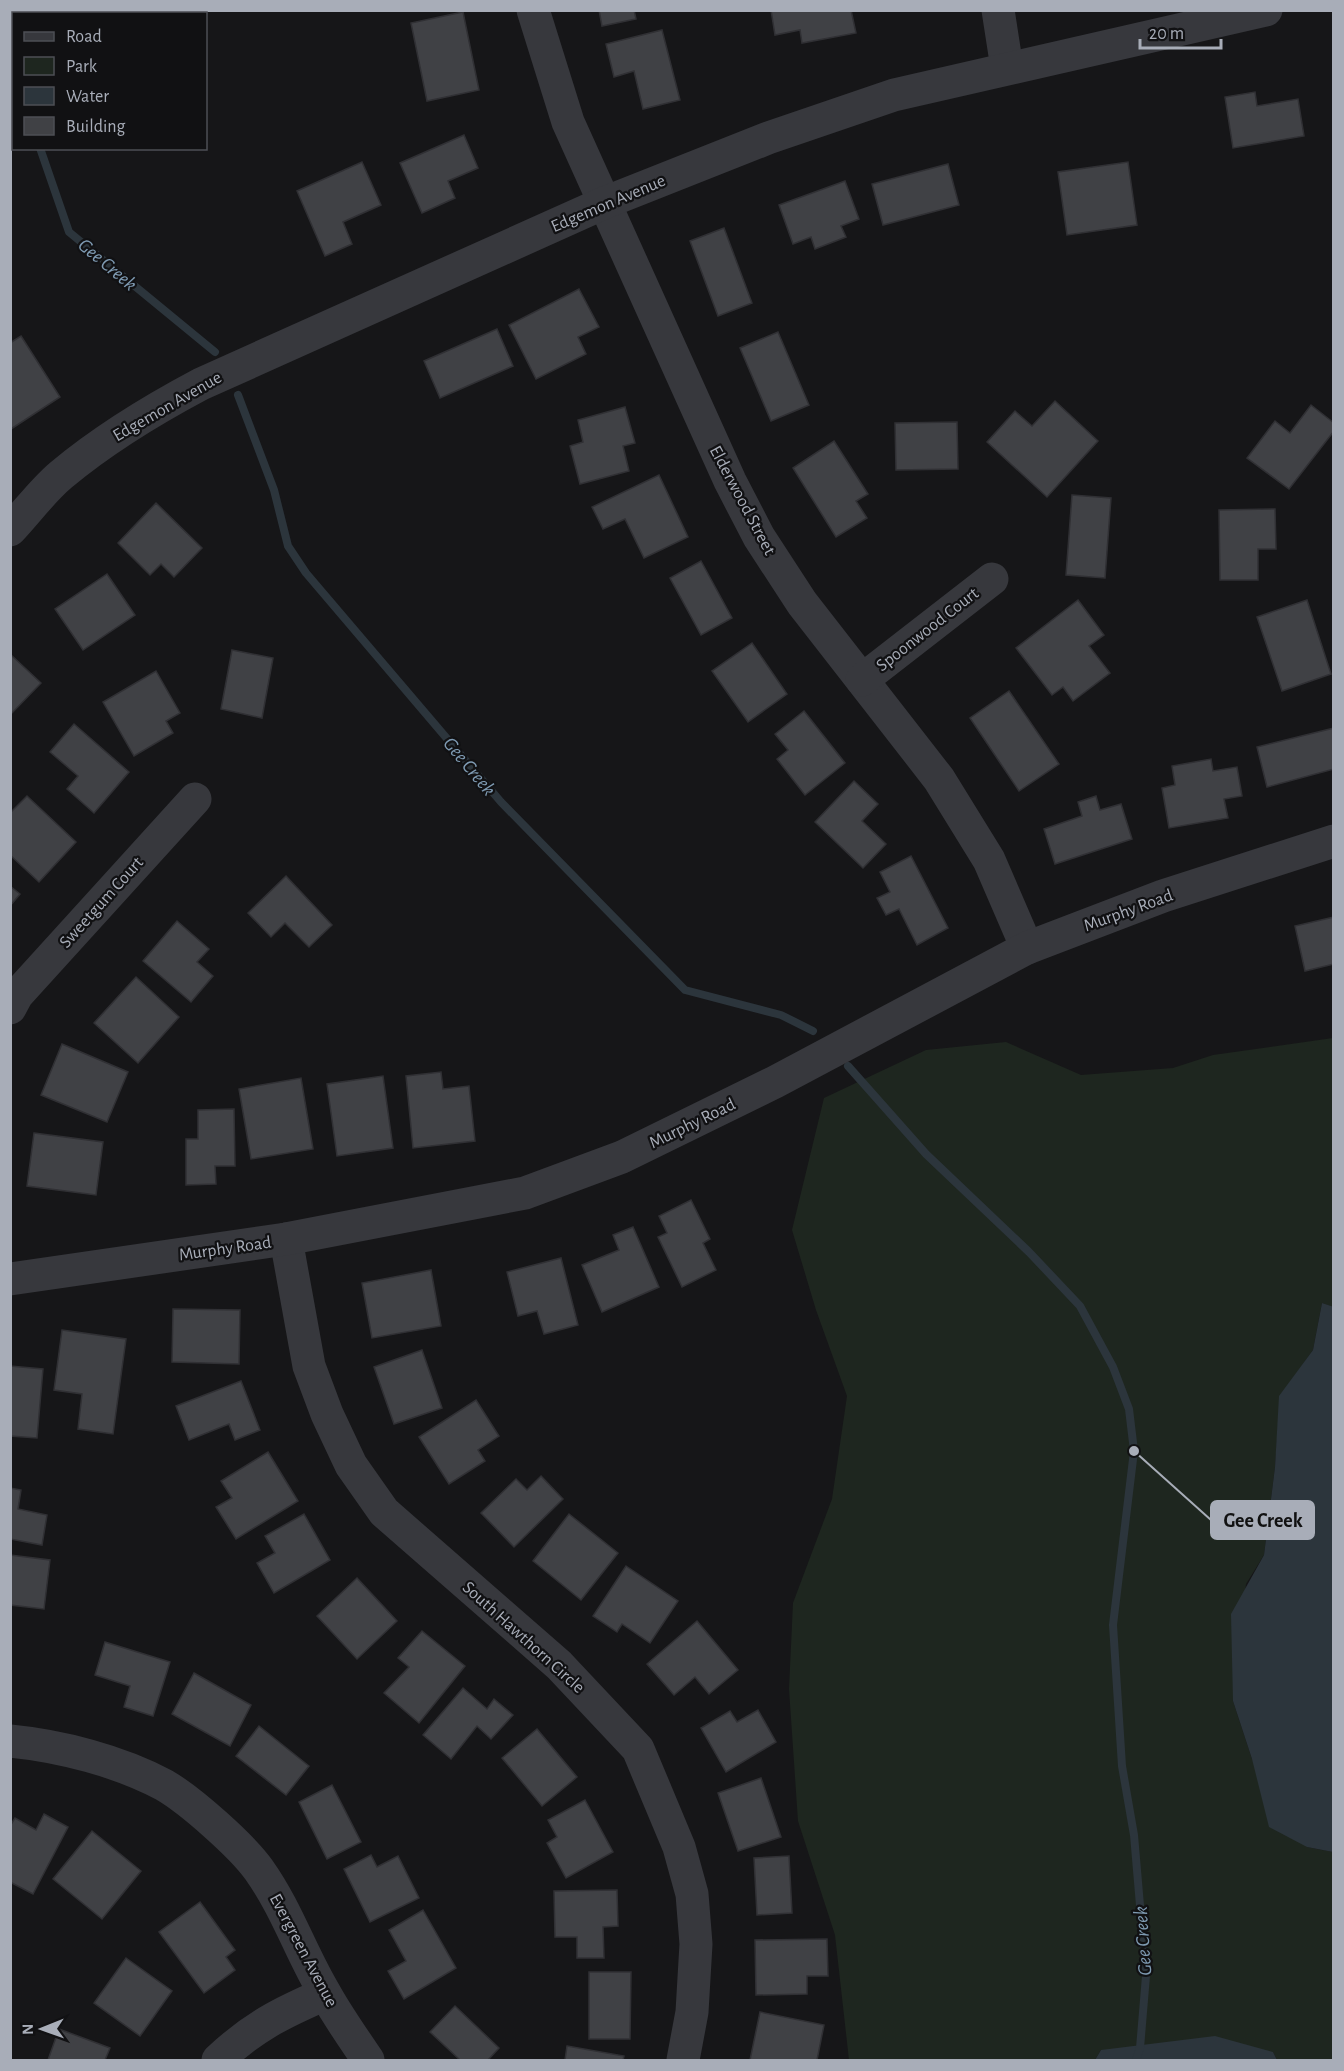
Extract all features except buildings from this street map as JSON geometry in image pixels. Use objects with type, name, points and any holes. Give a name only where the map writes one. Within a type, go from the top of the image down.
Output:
[{"type":"street","name":"Elderwood Street","points":[[533,10],[568,122],[730,481],[759,537],[802,603],[939,779],[983,850],[1028,948]]},
{"type":"street","points":[[998,10],[1007,68]]},
{"type":"street","name":"Edgemon Avenue","points":[[10,530],[59,477],[122,429],[171,400],[201,384],[604,203],[768,138],[894,95],[1266,10]]},
{"type":"street","name":"Spoonwood Court","points":[[861,680],[992,579]]},
{"type":"street","name":"Sweetgum Court","points":[[10,1008],[17,995],[195,799]]},
{"type":"street","name":"Murphy Road","points":[[10,1279],[286,1239],[525,1193],[622,1157],[775,1083],[1028,948],[1163,896],[1334,841]]},
{"type":"street","name":"South Hawthorn Circle","points":[[286,1239],[309,1366],[327,1414],[351,1465],[384,1512],[559,1665],[638,1749],[679,1846],[692,1894],[696,1944],[692,2012],[683,2061]]},
{"type":"street","name":"Evergreen Avenue","points":[[10,1741],[36,1744],[106,1762],[164,1786],[228,1835],[258,1868],[289,1917],[325,1994],[368,2061]]},
{"type":"street","points":[[218,2061],[237,2042],[272,2017],[325,1994]]},
{"type":"green space","points":[[1333,1038],[1333,1307],[1322,1303],[1313,1350],[1280,1396],[1275,1467],[1264,1555],[1246,1584],[1233,1701],[1252,1759],[1307,1847],[1333,1852],[1333,2060],[1277,2060],[1273,2052],[1101,2050],[1095,2060],[849,2060],[835,1935],[798,1821],[789,1689],[793,1603],[832,1499],[847,1396],[816,1310],[792,1230],[824,1098],[926,1050],[1006,1042],[1081,1075],[1173,1068],[1213,1055]]},
{"type":"water","points":[[1322,1303],[1334,1307],[1333,1852],[1307,1847],[1269,1827],[1252,1759],[1233,1701],[1231,1614],[1264,1555],[1275,1467],[1279,1396],[1313,1350]]},
{"type":"water","points":[[1215,2036],[1273,2052],[1277,2060],[1095,2060],[1101,2050]]},
{"type":"waterway","name":"Gee Creek","points":[[10,14],[12,22]]},
{"type":"waterway","name":"Gee Creek","points":[[41,150],[69,232],[215,352]]},
{"type":"waterway","name":"Gee Creek","points":[[238,395],[274,490],[288,546],[306,573],[501,802],[685,990],[781,1015],[813,1031]]},
{"type":"waterway","name":"Gee Creek","points":[[848,1066],[926,1154],[1029,1252],[1080,1306],[1113,1367],[1129,1409],[1134,1451],[1113,1625],[1122,1766],[1134,1835],[1146,1976],[1140,2048],[1136,2060]]},
{"type":"place","name":"Gee Creek","points":[[1134,1451]]}]
